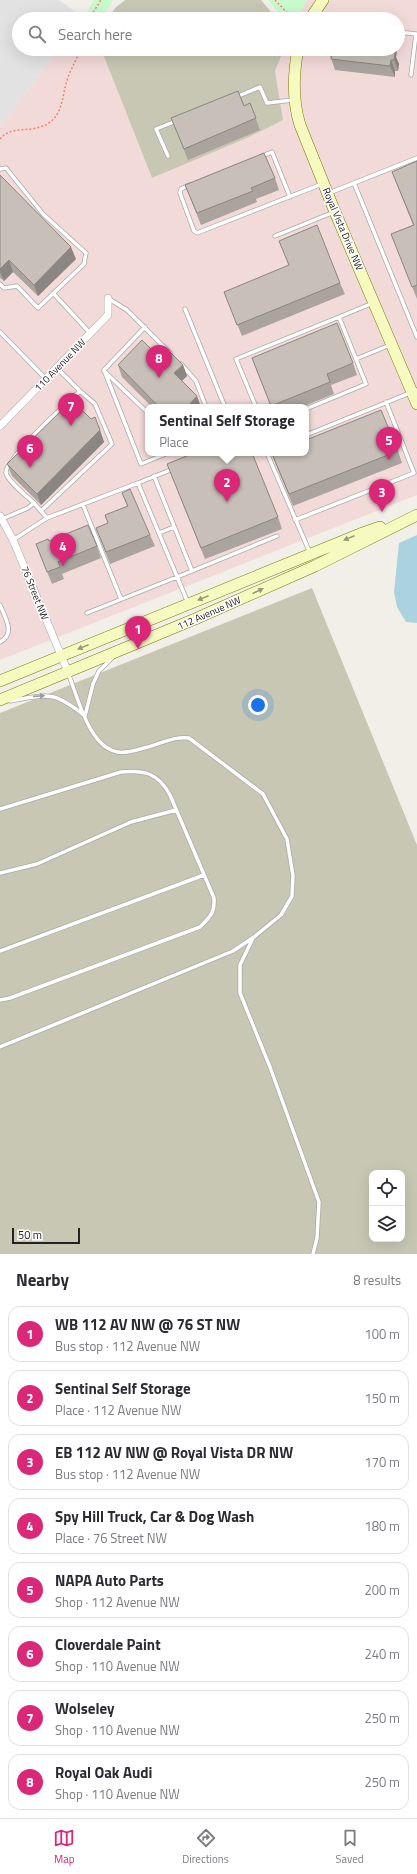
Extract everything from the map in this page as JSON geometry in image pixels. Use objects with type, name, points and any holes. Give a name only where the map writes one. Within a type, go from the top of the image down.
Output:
[{"type":"street","points":[[314,12],[323,0]]},
{"type":"street","name":"Royal Vista Drive NW","points":[[297,56],[293,81],[294,100],[300,125],[325,189],[414,391],[417,404]]},
{"type":"street","name":"110 Avenue NW","points":[[0,426],[58,369],[108,316],[108,298]]},
{"type":"street","name":"112 Avenue NW","points":[[0,681],[360,534],[415,516]]},
{"type":"street","name":"112 Avenue NW","points":[[0,701],[118,652],[315,566],[415,516]]},
{"type":"street","name":"76 Street NW","points":[[1,518],[13,540],[68,672]]},
{"type":"lane","points":[[405,33],[416,34],[411,75]]},
{"type":"lane","points":[[232,99],[260,87],[267,103],[294,100]]},
{"type":"lane","points":[[168,156],[156,129],[184,118]]},
{"type":"lane","points":[[258,158],[272,152],[290,197]]},
{"type":"lane","points":[[195,183],[181,189],[180,193],[194,231],[197,233],[290,197],[354,183],[417,158]]},
{"type":"lane","points":[[0,169],[6,168],[43,214],[86,253],[84,264],[38,308],[17,286],[4,288],[0,284]]},
{"type":"lane","points":[[354,183],[417,337]]},
{"type":"lane","points":[[275,236],[335,212]]},
{"type":"lane","points":[[53,294],[91,333]]},
{"type":"lane","points":[[108,298],[127,310],[174,357]]},
{"type":"lane","points":[[255,404],[236,359],[375,303]]},
{"type":"lane","points":[[185,309],[224,404]]},
{"type":"lane","points":[[309,407],[366,384],[339,317]]},
{"type":"lane","points":[[104,370],[144,327]]},
{"type":"lane","points":[[0,332],[47,379]]},
{"type":"lane","points":[[356,359],[392,344]]},
{"type":"lane","points":[[178,362],[196,381],[205,404]]},
{"type":"lane","points":[[41,512],[112,444],[95,404],[58,369]]},
{"type":"lane","points":[[104,370],[145,410]]},
{"type":"lane","points":[[104,370],[141,464],[161,456]]},
{"type":"lane","points":[[47,518],[11,481],[6,470],[17,453],[80,391]]},
{"type":"lane","points":[[309,434],[414,391]]},
{"type":"lane","points":[[295,520],[414,472],[386,402]]},
{"type":"lane","points":[[268,456],[311,554]]},
{"type":"lane","points":[[13,540],[47,518],[176,468]]},
{"type":"lane","points":[[154,476],[192,571]]},
{"type":"lane","points":[[138,483],[188,604]]},
{"type":"lane","points":[[1,518],[28,508],[34,503]]},
{"type":"lane","points":[[83,504],[121,599]]},
{"type":"lane","points":[[159,533],[174,527]]},
{"type":"lane","points":[[87,613],[277,536]]},
{"type":"lane","points":[[0,605],[10,629],[8,635],[0,642]]},
{"type":"lane","points":[[85,716],[93,684],[99,671],[118,652]]},
{"type":"lane","points":[[0,1047],[233,951],[254,937],[281,915],[292,896],[293,876],[288,839],[263,794],[189,738],[178,737],[120,753],[107,750],[96,738],[85,716],[68,672]]},
{"type":"lane","points":[[0,701],[53,695],[66,701],[85,716]]},
{"type":"lane","points":[[0,810],[114,774],[138,771],[153,775],[163,783],[214,898],[214,908],[209,918],[200,927],[10,998],[0,1000]]},
{"type":"lane","points":[[0,873],[37,864],[131,822],[176,810]]},
{"type":"lane","points":[[0,951],[204,875]]},
{"type":"lane","points":[[254,937],[240,965],[240,993],[270,1066],[319,1202],[317,1238],[313,1254]]},
{"type":"path","points":[[93,12],[101,0]]},
{"type":"path","points":[[275,0],[286,12]]},
{"type":"path","points":[[0,139],[8,132],[40,127],[54,120],[60,110],[68,77],[78,56]]},
{"type":"shaded area","points":[[0,0],[59,0],[75,12],[12,12],[12,56],[54,56],[0,127]]},
{"type":"shaded area","points":[[125,0],[261,0],[271,12],[112,12]]},
{"type":"shaded area","points":[[307,0],[417,0],[417,495],[0,660],[0,127],[54,56],[104,56],[152,178],[283,120],[275,71],[281,56],[405,56],[405,12],[300,12]]},
{"type":"shaded area","points":[[104,56],[281,56],[275,71],[283,120],[249,137],[152,178]]},
{"type":"shaded area","points":[[312,588],[417,845],[417,1254],[0,1254],[0,713]]},
{"type":"green space","points":[[94,0],[113,0],[105,12],[87,12]]},
{"type":"green space","points":[[268,0],[307,0],[300,12],[278,12]]},
{"type":"water","points":[[417,535],[417,623],[406,622],[397,607],[394,592],[399,543]]},
{"type":"building","points":[[331,56],[395,56],[394,60],[391,60],[390,66],[331,59]]},
{"type":"building","points":[[238,91],[244,106],[250,103],[256,118],[184,149],[171,118]]},
{"type":"building","points":[[264,153],[275,178],[251,188],[253,191],[197,213],[185,185]]},
{"type":"building","points":[[417,161],[417,285],[412,287],[391,234],[414,225],[392,172]]},
{"type":"building","points":[[0,175],[71,247],[34,285],[9,260],[0,269]]},
{"type":"building","points":[[317,225],[340,283],[237,325],[224,292],[289,265],[279,241]]},
{"type":"building","points":[[337,323],[353,363],[327,374],[330,382],[276,404],[270,404],[252,358]]},
{"type":"building","points":[[142,340],[159,357],[167,349],[183,365],[174,373],[197,396],[190,404],[156,404],[118,365]]},
{"type":"building","points":[[72,400],[91,419],[95,417],[100,430],[37,494],[7,464]]},
{"type":"building","points":[[381,410],[398,451],[289,494],[273,456],[309,456],[309,439]]},
{"type":"building","points":[[187,456],[253,456],[278,517],[201,548],[167,464]]},
{"type":"building","points":[[130,489],[150,535],[106,552],[96,528],[108,523],[105,515],[128,506],[122,493]]},
{"type":"building","points":[[88,525],[97,546],[58,562],[60,567],[47,572],[36,544],[48,539],[49,541]]},
{"type":"place","name":"Royal Oak Audi","points":[[159,378]]},
{"type":"place","name":"Wolseley","points":[[71,426]]},
{"type":"place","name":"NAPA Auto Parts","points":[[389,460]]},
{"type":"place","name":"Cloverdale Paint","points":[[30,468]]},
{"type":"place","name":"Sentinal Self Storage","points":[[227,502]]},
{"type":"place","name":"EB 112 AV NW @ Royal Vista DR NW","points":[[382,512]]},
{"type":"place","name":"Spy Hill Truck, Car & Dog Wash","points":[[63,566]]},
{"type":"place","name":"WB 112 AV NW @ 76 ST NW","points":[[138,649]]}]
